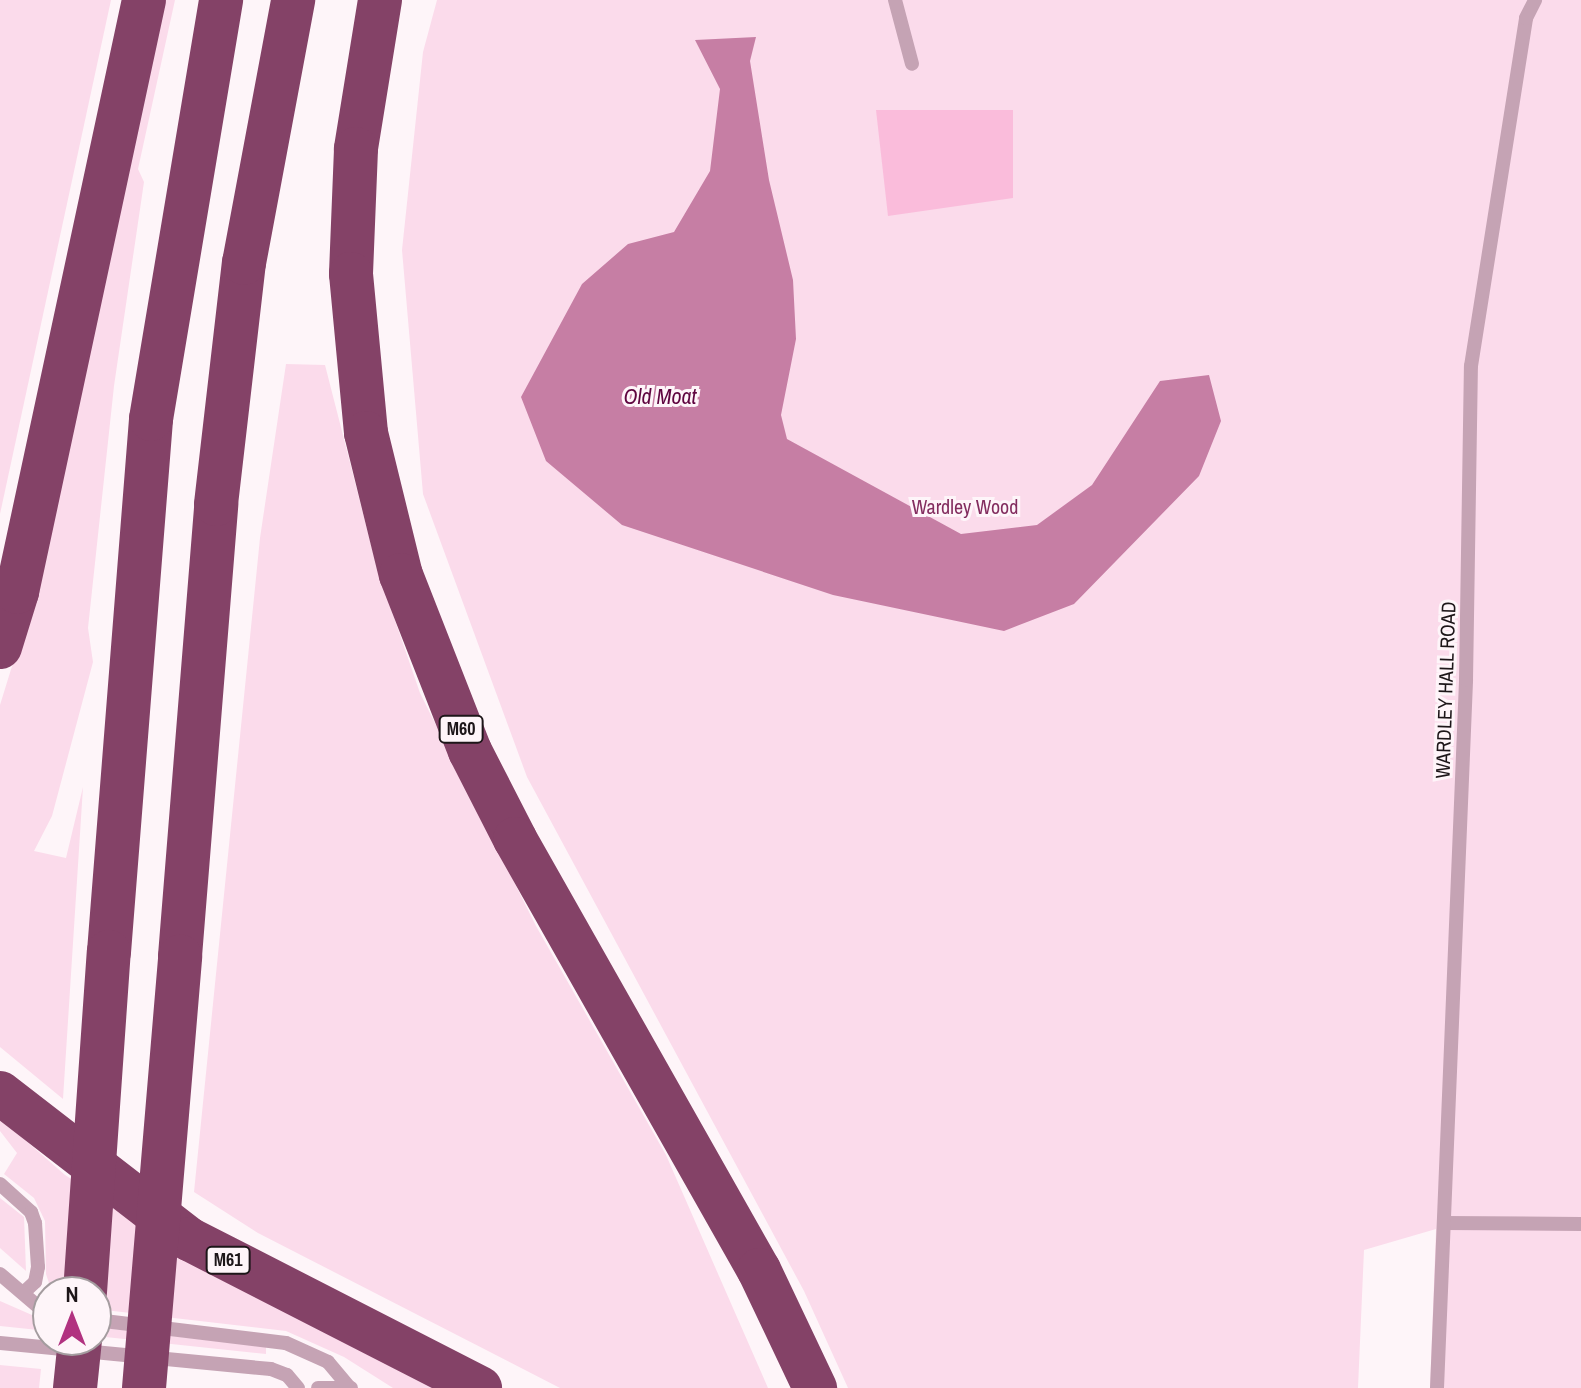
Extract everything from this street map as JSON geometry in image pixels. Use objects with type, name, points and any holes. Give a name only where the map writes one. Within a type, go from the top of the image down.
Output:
[{"type":"highway","points":[[0,647],[17,592],[144,0]]},
{"type":"highway","points":[[86,1276],[151,419],[221,0]]},
{"type":"highway","points":[[144,1388],[216,504],[237,323],[293,0]]},
{"type":"highway","name":"M60","points":[[380,0],[356,149],[351,274],[366,433],[401,575],[476,763],[579,958],[759,1270],[815,1388]]},
{"type":"highway","name":"M61","points":[[0,1093],[189,1239],[480,1388]]},
{"type":"highway","points":[[75,1388],[78,1356]]},
{"type":"lane","points":[[895,0],[912,64]]},
{"type":"lane","name":"WARDLEY HALL ROAD","points":[[1437,1388],[1466,680],[1471,366],[1526,18],[1535,0]]},
{"type":"lane","points":[[0,1184],[31,1212],[35,1223],[38,1267],[35,1282],[23,1293]]},
{"type":"lane","points":[[1444,1223],[1581,1224]]},
{"type":"lane","points":[[0,1274],[32,1301]]},
{"type":"lane","points":[[112,1322],[286,1343],[328,1362],[350,1388]]},
{"type":"lane","points":[[0,1343],[271,1369],[287,1375],[298,1388]]},
{"type":"lane","points":[[318,1388],[350,1388]]},
{"type":"green space","points":[[0,0],[111,0],[0,514]]},
{"type":"green space","points":[[162,0],[175,0],[138,169],[144,182],[114,386],[88,628],[93,662],[52,816],[34,851],[66,858],[83,787],[63,1099],[0,1047],[0,705],[29,611]]},
{"type":"green space","name":"Wardley Wood","points":[[437,0],[1581,0],[1581,1388],[1430,1388],[1436,1229],[1364,1250],[1358,1388],[848,1388],[804,1291],[527,777],[423,494],[402,250],[423,52]]},
{"type":"green space","points":[[286,364],[325,365],[377,568],[420,693],[536,926],[666,1155],[768,1388],[560,1388],[258,1233],[194,1192],[260,538]]},
{"type":"green space","points":[[0,1118],[65,1175],[226,1277],[437,1388],[393,1388],[344,1357],[286,1331],[112,1311],[112,1276],[47,1276],[45,1221],[34,1198],[4,1174],[17,1153],[0,1131]]},
{"type":"green space","points":[[0,1198],[24,1217],[26,1271],[0,1248]]},
{"type":"green space","points":[[0,1301],[32,1315],[32,1329],[0,1326]]},
{"type":"green space","points":[[112,1329],[266,1347],[266,1354],[112,1338]]},
{"type":"green space","points":[[0,1365],[41,1369],[39,1388],[0,1388]]},
{"type":"water","name":"Old Moat","points":[[756,37],[750,61],[769,180],[793,280],[796,339],[781,415],[787,439],[961,534],[1037,525],[1092,485],[1160,381],[1209,375],[1221,421],[1199,476],[1074,604],[1004,631],[833,595],[622,525],[546,461],[521,397],[582,284],[628,244],[674,232],[710,171],[720,89],[695,40]]},
{"type":"building","points":[[876,110],[1013,110],[1013,198],[888,216]]}]
